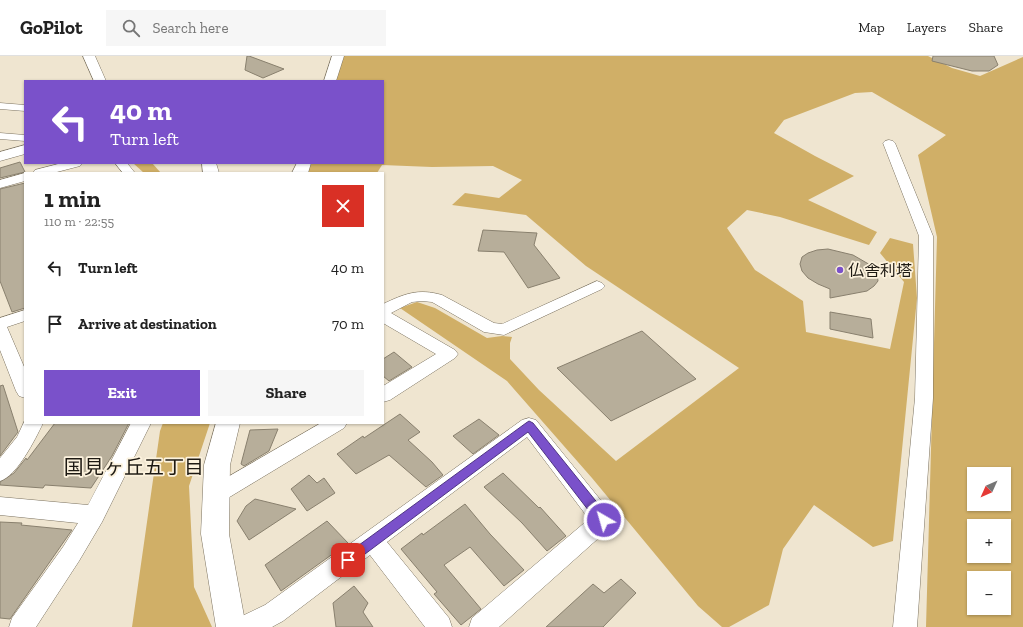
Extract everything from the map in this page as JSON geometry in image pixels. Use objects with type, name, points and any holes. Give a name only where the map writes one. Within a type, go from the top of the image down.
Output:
[{"type":"street","points":[[89,56],[99,80]]},
{"type":"street","points":[[330,80],[338,56]]},
{"type":"street","points":[[0,106],[24,108]]},
{"type":"street","points":[[0,136],[24,148]]},
{"type":"street","points":[[889,143],[926,236],[924,398],[905,627]]},
{"type":"street","points":[[0,157],[24,148]]},
{"type":"street","points":[[43,172],[72,164]]},
{"type":"street","points":[[122,164],[128,172]]},
{"type":"street","points":[[0,184],[24,177]]},
{"type":"street","points":[[384,310],[408,298],[422,296],[436,298],[490,328],[504,330],[597,286]]},
{"type":"street","points":[[0,324],[24,315]]},
{"type":"street","points":[[384,317],[450,354],[384,394]]},
{"type":"street","points":[[0,330],[24,388]]},
{"type":"street","points":[[0,473],[25,441],[33,424]]},
{"type":"street","points":[[21,627],[94,515],[140,424]]},
{"type":"street","points":[[228,424],[218,465],[215,495],[215,534],[231,627]]},
{"type":"street","points":[[215,495],[335,424]]},
{"type":"street","points":[[247,627],[274,613],[373,542],[529,425],[604,520],[481,627]]},
{"type":"street","points":[[0,506],[94,515]]},
{"type":"street","points":[[373,542],[440,627]]},
{"type":"shaded area","points":[[344,56],[928,56],[952,68],[980,76],[1023,57],[1023,627],[926,627],[937,237],[918,155],[946,135],[872,92],[855,93],[784,120],[774,133],[854,176],[808,200],[877,232],[869,245],[780,217],[747,210],[727,228],[755,270],[803,301],[806,332],[890,349],[904,282],[880,253],[890,238],[913,244],[917,298],[893,541],[873,547],[814,505],[783,549],[769,605],[729,627],[722,627],[698,606],[592,478],[507,381],[400,308],[417,302],[435,308],[487,338],[502,336],[512,337],[510,343],[510,359],[539,390],[616,461],[739,368],[586,266],[526,215],[452,205],[465,193],[499,198],[522,180],[493,166],[432,167],[382,165],[378,172],[307,172],[311,164],[384,164],[384,80],[336,80]]},
{"type":"shaded area","points":[[134,164],[153,164],[160,172],[143,172]]},
{"type":"shaded area","points":[[163,424],[210,424],[189,486],[194,587],[212,627],[132,627],[160,431]]},
{"type":"building","points":[[247,56],[284,69],[263,78],[245,70]]},
{"type":"building","points":[[933,56],[994,56],[998,65],[989,71],[972,71],[932,61]]},
{"type":"building","points":[[20,162],[25,172],[0,178],[0,168]]},
{"type":"building","points":[[24,183],[24,308],[12,312],[0,281],[0,189]]},
{"type":"building","points":[[483,230],[537,233],[534,245],[560,278],[528,288],[504,252],[478,251]]},
{"type":"building","points":[[828,249],[853,255],[872,266],[877,274],[878,281],[867,291],[830,298],[830,289],[808,278],[802,271],[800,264],[802,257],[808,253]]},
{"type":"building","points":[[830,312],[871,319],[873,338],[830,329]]},
{"type":"building","points":[[642,331],[696,379],[611,421],[557,368]]},
{"type":"building","points":[[394,352],[412,367],[389,381],[384,377],[384,358]]},
{"type":"building","points":[[3,385],[18,432],[0,456],[0,386]]},
{"type":"building","points":[[400,414],[420,432],[408,440],[432,462],[443,475],[426,487],[389,455],[356,474],[337,454],[363,436],[364,438]]},
{"type":"building","points":[[479,419],[499,435],[473,454],[453,436]]},
{"type":"building","points":[[54,424],[128,424],[112,456],[91,488],[45,485],[43,488],[0,485],[0,482],[14,473],[26,458],[27,460]]},
{"type":"building","points":[[278,429],[269,451],[244,466],[241,464],[250,430]]},
{"type":"building","points":[[503,473],[539,508],[540,507],[566,536],[547,551],[522,523],[484,487]]},
{"type":"building","points":[[309,475],[317,483],[324,478],[335,493],[307,511],[291,489]]},
{"type":"building","points":[[255,499],[296,509],[249,540],[237,521],[246,506]]},
{"type":"building","points":[[465,504],[490,534],[524,570],[504,586],[470,547],[444,565],[481,609],[461,625],[434,594],[437,592],[401,549],[422,533],[423,535]]},
{"type":"building","points":[[327,521],[348,543],[281,591],[265,565]]},
{"type":"building","points":[[0,522],[22,523],[21,525],[72,530],[10,619],[0,618]]},
{"type":"building","points":[[621,579],[636,593],[603,627],[546,627],[593,584],[604,593]]},
{"type":"building","points":[[354,586],[368,603],[363,612],[373,627],[336,627],[333,603]]},
{"type":"place","name":"仏舎利塔","points":[[840,270]]},
{"type":"district","name":"国見ヶ丘五丁目","points":[[134,467]]},
{"type":"route","points":[[348,560],[529,425],[604,520]]}]
